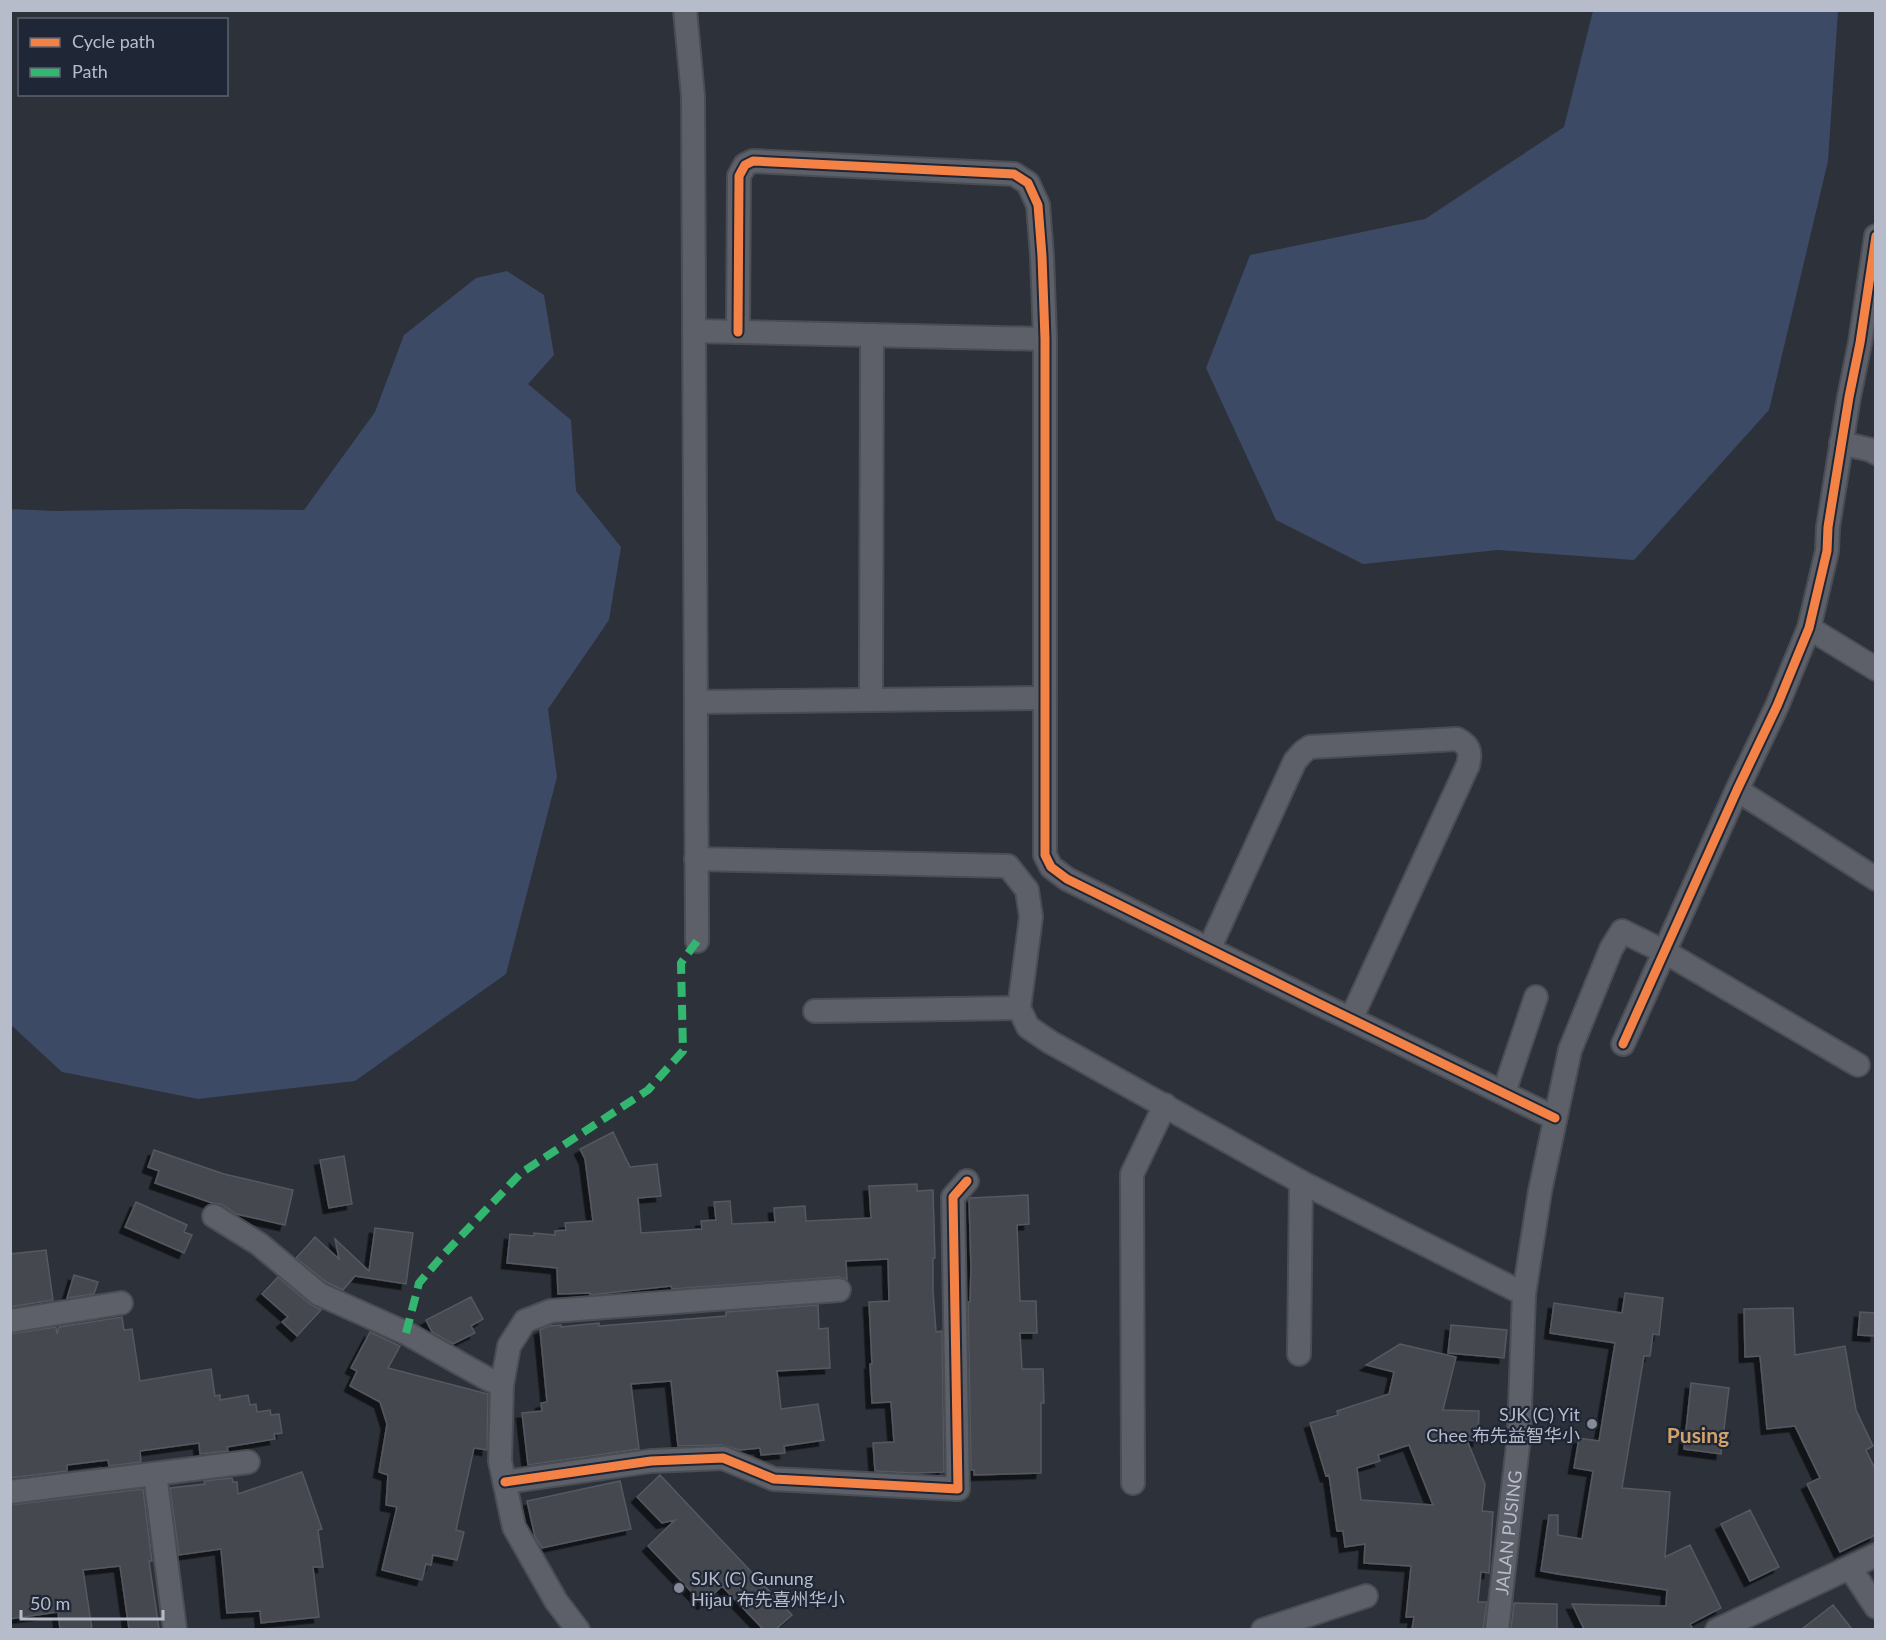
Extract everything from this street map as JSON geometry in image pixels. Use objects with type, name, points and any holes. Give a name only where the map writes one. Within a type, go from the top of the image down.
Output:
[{"type":"street","points":[[685,10],[693,96],[697,941]]},
{"type":"street","points":[[738,332],[739,176],[745,165],[753,161],[1014,174],[1028,183],[1038,205],[1045,339],[1045,855],[1051,867],[1066,879],[1555,1118]]},
{"type":"street","points":[[1623,1044],[1777,706],[1809,628],[1827,551],[1828,528],[1848,397],[1860,343],[1874,248]]},
{"type":"street","points":[[694,331],[1045,339]]},
{"type":"street","points":[[871,700],[872,335]]},
{"type":"street","points":[[1841,443],[1875,453]]},
{"type":"street","points":[[1809,628],[1875,669]]},
{"type":"street","points":[[696,702],[1045,698]]},
{"type":"street","points":[[1209,949],[1295,761],[1302,752],[1310,747],[1457,739],[1467,744],[1471,753],[1468,765],[1351,1019]]},
{"type":"street","points":[[1737,790],[1875,879]]},
{"type":"street","points":[[696,859],[1008,866],[1027,890],[1031,917],[1019,1008],[1028,1027],[1050,1042],[1301,1182],[1524,1294]]},
{"type":"street","name":"JALAN PUSING","points":[[1497,1629],[1519,1436],[1524,1294],[1540,1191],[1570,1050],[1611,949],[1622,931],[1665,952]]},
{"type":"street","points":[[1665,952],[1858,1065]]},
{"type":"street","points":[[1504,1092],[1536,997]]},
{"type":"street","points":[[816,1011],[1019,1008]]},
{"type":"street","points":[[1133,1483],[1132,1174],[1165,1105]]},
{"type":"street","points":[[505,1482],[651,1461],[723,1458],[774,1479],[958,1489],[953,1197],[967,1181]]},
{"type":"street","points":[[1299,1354],[1301,1182]]},
{"type":"street","points":[[214,1215],[259,1244],[319,1294],[405,1333],[502,1385]]},
{"type":"street","points":[[578,1629],[556,1601],[514,1527],[501,1461],[502,1385],[509,1346],[525,1321],[551,1311],[839,1290]]},
{"type":"street","points":[[10,1321],[121,1303]]},
{"type":"street","points":[[10,1492],[248,1462]]},
{"type":"street","points":[[155,1474],[175,1629]]},
{"type":"street","points":[[1717,1629],[1875,1555]]},
{"type":"street","points":[[1850,1568],[1875,1607]]},
{"type":"street","points":[[1263,1629],[1366,1596]]},
{"type":"water","points":[[1593,11],[1838,11],[1828,161],[1769,410],[1634,560],[1498,550],[1363,564],[1276,520],[1206,368],[1250,255],[1425,219],[1564,127]]},
{"type":"water","points":[[507,271],[544,295],[554,355],[528,384],[571,420],[576,491],[621,547],[609,620],[548,709],[557,777],[506,974],[355,1081],[198,1099],[62,1072],[11,1025],[11,509],[55,511],[304,510],[375,412],[404,335],[476,278]]},
{"type":"building","points":[[613,1132],[630,1167],[657,1164],[661,1196],[638,1198],[641,1233],[702,1229],[701,1221],[716,1220],[714,1202],[730,1201],[732,1224],[775,1222],[774,1208],[805,1206],[806,1221],[871,1218],[869,1186],[917,1184],[917,1191],[933,1190],[935,1258],[933,1258],[933,1290],[936,1332],[942,1331],[944,1472],[875,1471],[873,1443],[894,1442],[891,1402],[872,1403],[870,1364],[872,1364],[869,1302],[889,1301],[888,1259],[846,1261],[847,1279],[838,1277],[672,1289],[671,1286],[590,1295],[590,1293],[558,1294],[557,1268],[507,1263],[510,1234],[555,1235],[555,1231],[566,1230],[565,1223],[593,1221],[585,1159],[580,1149]]},
{"type":"building","points":[[154,1150],[224,1174],[293,1190],[285,1225],[236,1214],[221,1204],[155,1183],[159,1171],[148,1167]]},
{"type":"building","points":[[344,1156],[352,1204],[329,1208],[320,1160]]},
{"type":"building","points":[[1028,1195],[1029,1224],[1017,1225],[1020,1301],[1036,1301],[1037,1333],[1020,1333],[1022,1369],[1043,1369],[1041,1473],[974,1475],[974,1470],[971,1470],[969,1200],[970,1198]]},
{"type":"building","points":[[136,1202],[187,1225],[184,1232],[192,1235],[184,1253],[125,1227]]},
{"type":"building","points":[[375,1228],[413,1233],[406,1284],[355,1276],[343,1290],[326,1282],[296,1258],[315,1237],[339,1259],[335,1239],[369,1271]]},
{"type":"building","points":[[46,1250],[53,1300],[10,1307],[10,1254]]},
{"type":"building","points":[[74,1275],[98,1282],[94,1294],[67,1298]]},
{"type":"building","points":[[278,1277],[310,1304],[321,1310],[297,1336],[282,1322],[288,1317],[262,1294]]},
{"type":"building","points":[[1625,1293],[1663,1298],[1659,1335],[1653,1334],[1650,1356],[1644,1356],[1622,1488],[1670,1492],[1665,1557],[1690,1545],[1721,1608],[1690,1624],[1693,1629],[1584,1629],[1572,1604],[1666,1606],[1667,1590],[1541,1571],[1549,1515],[1558,1515],[1558,1535],[1582,1539],[1593,1471],[1574,1468],[1579,1438],[1599,1441],[1615,1343],[1550,1333],[1554,1303],[1622,1313]]},
{"type":"building","points":[[471,1297],[483,1319],[471,1326],[475,1333],[453,1344],[432,1332],[426,1320]]},
{"type":"building","points":[[818,1305],[819,1329],[828,1328],[830,1368],[777,1371],[781,1409],[818,1404],[824,1440],[784,1446],[785,1453],[761,1455],[760,1448],[740,1450],[722,1445],[678,1446],[671,1381],[631,1384],[639,1449],[528,1465],[522,1413],[542,1411],[541,1403],[547,1402],[540,1330],[548,1326],[599,1323],[599,1326],[726,1316],[726,1312]]},
{"type":"building","points":[[1793,1308],[1795,1355],[1845,1346],[1856,1410],[1873,1446],[1866,1450],[1875,1469],[1875,1535],[1840,1552],[1807,1484],[1820,1478],[1795,1426],[1767,1429],[1760,1356],[1745,1357],[1744,1309]]},
{"type":"building","points":[[1860,1312],[1875,1313],[1875,1336],[1858,1335]]},
{"type":"building","points":[[122,1317],[124,1330],[132,1329],[140,1381],[211,1369],[215,1396],[220,1395],[220,1400],[248,1395],[250,1405],[256,1404],[257,1412],[270,1410],[271,1415],[279,1414],[282,1433],[274,1434],[275,1439],[227,1447],[228,1451],[200,1454],[199,1443],[140,1451],[141,1462],[109,1466],[108,1460],[67,1465],[67,1471],[10,1478],[10,1334],[56,1327],[57,1334],[59,1327]]},
{"type":"building","points":[[1451,1325],[1507,1330],[1504,1358],[1448,1353]]},
{"type":"building","points":[[370,1332],[400,1346],[388,1368],[488,1394],[487,1450],[474,1448],[456,1530],[464,1532],[457,1560],[433,1555],[431,1565],[426,1564],[422,1580],[382,1570],[397,1507],[386,1505],[388,1475],[379,1472],[387,1424],[380,1402],[350,1386],[357,1371],[351,1368]]},
{"type":"building","points":[[1400,1344],[1456,1357],[1443,1410],[1479,1411],[1478,1441],[1467,1440],[1485,1484],[1482,1511],[1493,1512],[1489,1573],[1481,1572],[1478,1602],[1487,1602],[1483,1629],[1412,1629],[1414,1617],[1406,1617],[1411,1566],[1364,1563],[1365,1544],[1345,1547],[1343,1531],[1337,1531],[1329,1475],[1326,1476],[1310,1423],[1338,1415],[1337,1411],[1389,1394],[1394,1372],[1366,1365]],"holes":[[[1409,1445],[1433,1505],[1361,1500],[1357,1468],[1380,1461],[1378,1455]]]},
{"type":"building","points":[[1691,1383],[1729,1388],[1721,1454],[1684,1449]]},
{"type":"building","points":[[302,1472],[322,1529],[318,1530],[323,1567],[313,1567],[319,1617],[261,1623],[260,1611],[227,1613],[221,1549],[179,1555],[170,1488],[232,1478],[233,1482],[237,1482],[238,1494]]},
{"type":"building","points":[[660,1475],[792,1615],[776,1629],[763,1629],[722,1586],[703,1604],[648,1546],[675,1520],[662,1523],[637,1497]]},
{"type":"building","points":[[620,1481],[631,1529],[542,1548],[535,1537],[527,1501]]},
{"type":"building","points":[[143,1489],[152,1561],[149,1561],[159,1629],[129,1629],[120,1566],[83,1570],[92,1629],[60,1629],[58,1612],[10,1619],[10,1505]]},
{"type":"building","points":[[1750,1510],[1779,1567],[1750,1581],[1721,1524]]},
{"type":"building","points":[[1514,1603],[1557,1604],[1557,1629],[1511,1629]]},
{"type":"building","points":[[1833,1605],[1852,1629],[1802,1629]]},
{"type":"marked path","points":[[406,1333],[419,1283],[521,1173],[648,1090],[683,1051],[681,963],[697,941]]},
{"type":"cycle path","points":[[738,332],[739,176],[745,165],[753,161],[1014,174],[1028,183],[1038,205],[1045,339],[1045,855],[1051,867],[1067,879],[1555,1118]]},
{"type":"cycle path","points":[[1623,1044],[1777,706],[1809,628],[1827,551],[1828,527],[1876,236]]},
{"type":"cycle path","points":[[505,1482],[651,1461],[723,1458],[774,1479],[958,1489],[953,1197],[967,1181]]},
{"type":"place","name":"SJK (C) Yit Chee 布先益智华小","points":[[1592,1424]]},
{"type":"place","name":"SJK (C) Gunung Hijau 布先喜州华小","points":[[679,1588]]},
{"type":"district","name":"Pusing","points":[[1698,1434]]}]
